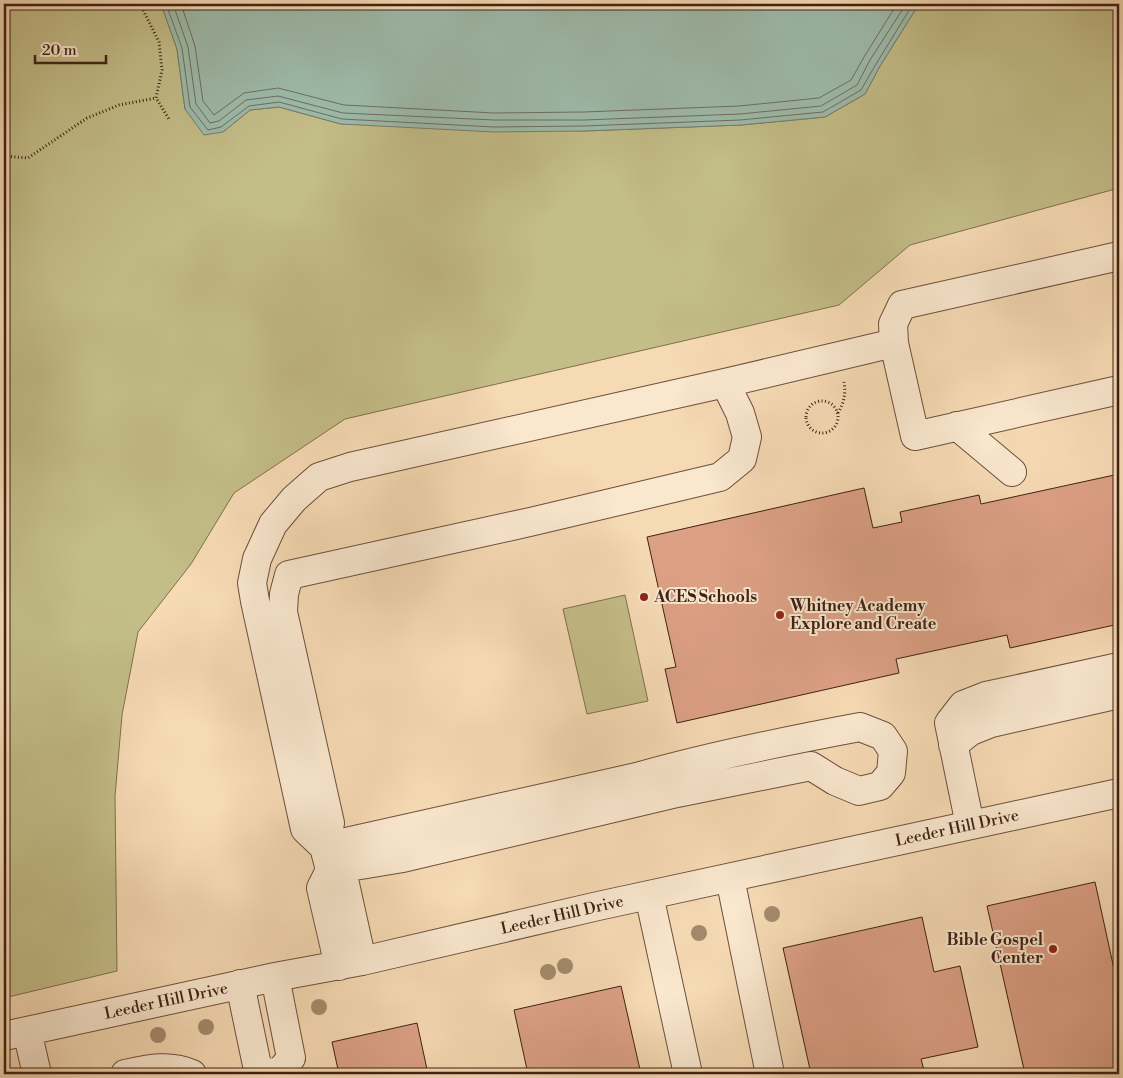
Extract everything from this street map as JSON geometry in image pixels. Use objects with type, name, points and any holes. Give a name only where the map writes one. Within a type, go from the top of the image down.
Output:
[{"type":"street","points":[[1119,256],[902,305],[893,324],[894,343],[915,436],[1119,390]]},
{"type":"street","points":[[350,964],[346,884],[305,829],[252,582],[257,559],[273,524],[294,499],[319,477],[350,467],[894,343]]},
{"type":"street","points":[[327,859],[330,823],[283,612],[284,594],[289,575],[530,522],[720,477],[742,458],[747,436],[740,413],[725,383]]},
{"type":"street","points":[[957,426],[1012,472]]},
{"type":"street","points":[[970,825],[949,723],[963,705],[986,696],[1119,667]]},
{"type":"street","points":[[953,745],[971,730],[991,723],[1119,694]]},
{"type":"street","points":[[860,727],[883,736],[893,751],[891,773],[886,780],[880,786],[859,791],[835,781],[811,766],[677,793],[404,858],[327,859],[670,767],[860,727]]},
{"type":"street","name":"Leeder Hill Drive","points":[[16,1033],[240,984],[350,964],[649,895],[1119,793]]},
{"type":"street","points":[[730,878],[770,1074]]},
{"type":"street","points":[[649,895],[688,1074]]},
{"type":"street","points":[[240,984],[258,1070],[278,1074],[291,1058],[274,977]]},
{"type":"street","points":[[16,1033],[37,1074]]},
{"type":"street","points":[[125,1074],[146,1069],[163,1068],[178,1069],[192,1074]]},
{"type":"path","points":[[140,4],[159,42],[162,70],[156,98],[169,119]]},
{"type":"path","points":[[4,156],[28,158],[87,118],[119,105],[156,98]]},
{"type":"path","points":[[838,413],[834,406],[827,402],[819,401],[812,404],[805,416],[811,430],[817,433],[824,434],[835,428],[838,421],[838,413],[844,403],[845,390],[839,356]]},
{"type":"shaded area","points":[[4,4],[161,4],[177,49],[185,109],[223,132],[250,110],[279,107],[341,124],[584,131],[741,125],[825,117],[865,94],[880,66],[919,4],[1119,4],[1119,188],[910,245],[839,305],[345,419],[234,493],[191,564],[138,632],[122,715],[115,796],[117,971],[4,998]]},
{"type":"shaded area","points":[[625,595],[648,701],[587,714],[563,609]]},
{"type":"water","points":[[161,4],[919,4],[880,66],[865,94],[825,117],[741,125],[584,131],[494,132],[341,124],[279,107],[250,110],[223,132],[204,135],[185,109],[177,49]]},
{"type":"building","points":[[1119,474],[1119,624],[1010,648],[1007,635],[896,659],[899,673],[677,723],[665,669],[676,667],[647,537],[864,488],[873,528],[902,522],[900,512],[979,495],[981,504]]},
{"type":"building","name":"Bible Gospel Center","points":[[1095,882],[1119,992],[1119,1074],[1025,1074],[987,906]]},
{"type":"building","points":[[922,917],[934,972],[960,966],[978,1047],[921,1059],[925,1074],[811,1074],[783,948]]},
{"type":"building","points":[[621,986],[641,1074],[528,1074],[514,1010]]},
{"type":"building","points":[[417,1023],[428,1074],[339,1074],[332,1042]]},
{"type":"place","name":"ACES Schools","points":[[644,597]]},
{"type":"place","name":"Whitney Academy Explore and Create","points":[[780,615]]},
{"type":"place","name":"Bible Gospel Center","points":[[1053,949]]}]
